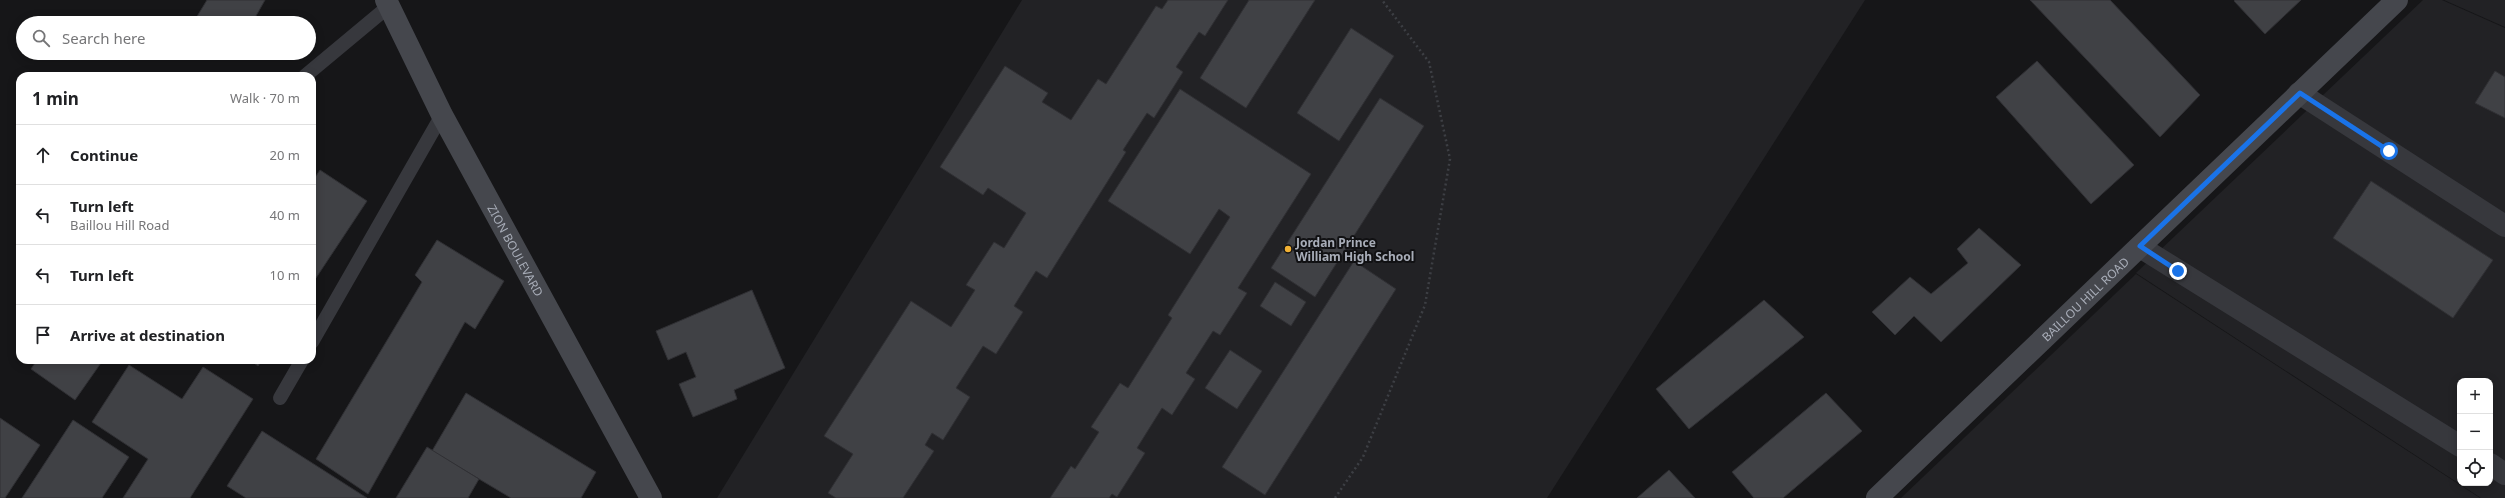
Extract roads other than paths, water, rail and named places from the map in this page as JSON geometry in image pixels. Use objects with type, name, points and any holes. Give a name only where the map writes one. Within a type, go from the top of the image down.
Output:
[{"type":"main road","name":"BAILLOU HILL ROAD","points":[[1877,498],[2397,0]]},
{"type":"main road","name":"ZION BOULEVARD","points":[[388,3],[442,115],[651,498]]},
{"type":"street","points":[[2300,93],[2505,226]]},
{"type":"street","points":[[2140,246],[2457,444]]},
{"type":"street","points":[[2493,466],[2505,474]]},
{"type":"lane","points":[[310,72],[388,3]]},
{"type":"lane","points":[[316,335],[442,115]]},
{"type":"lane","points":[[280,398],[300,364]]},
{"type":"place","name":"Jordan Prince William High School","points":[[1288,249]]}]
